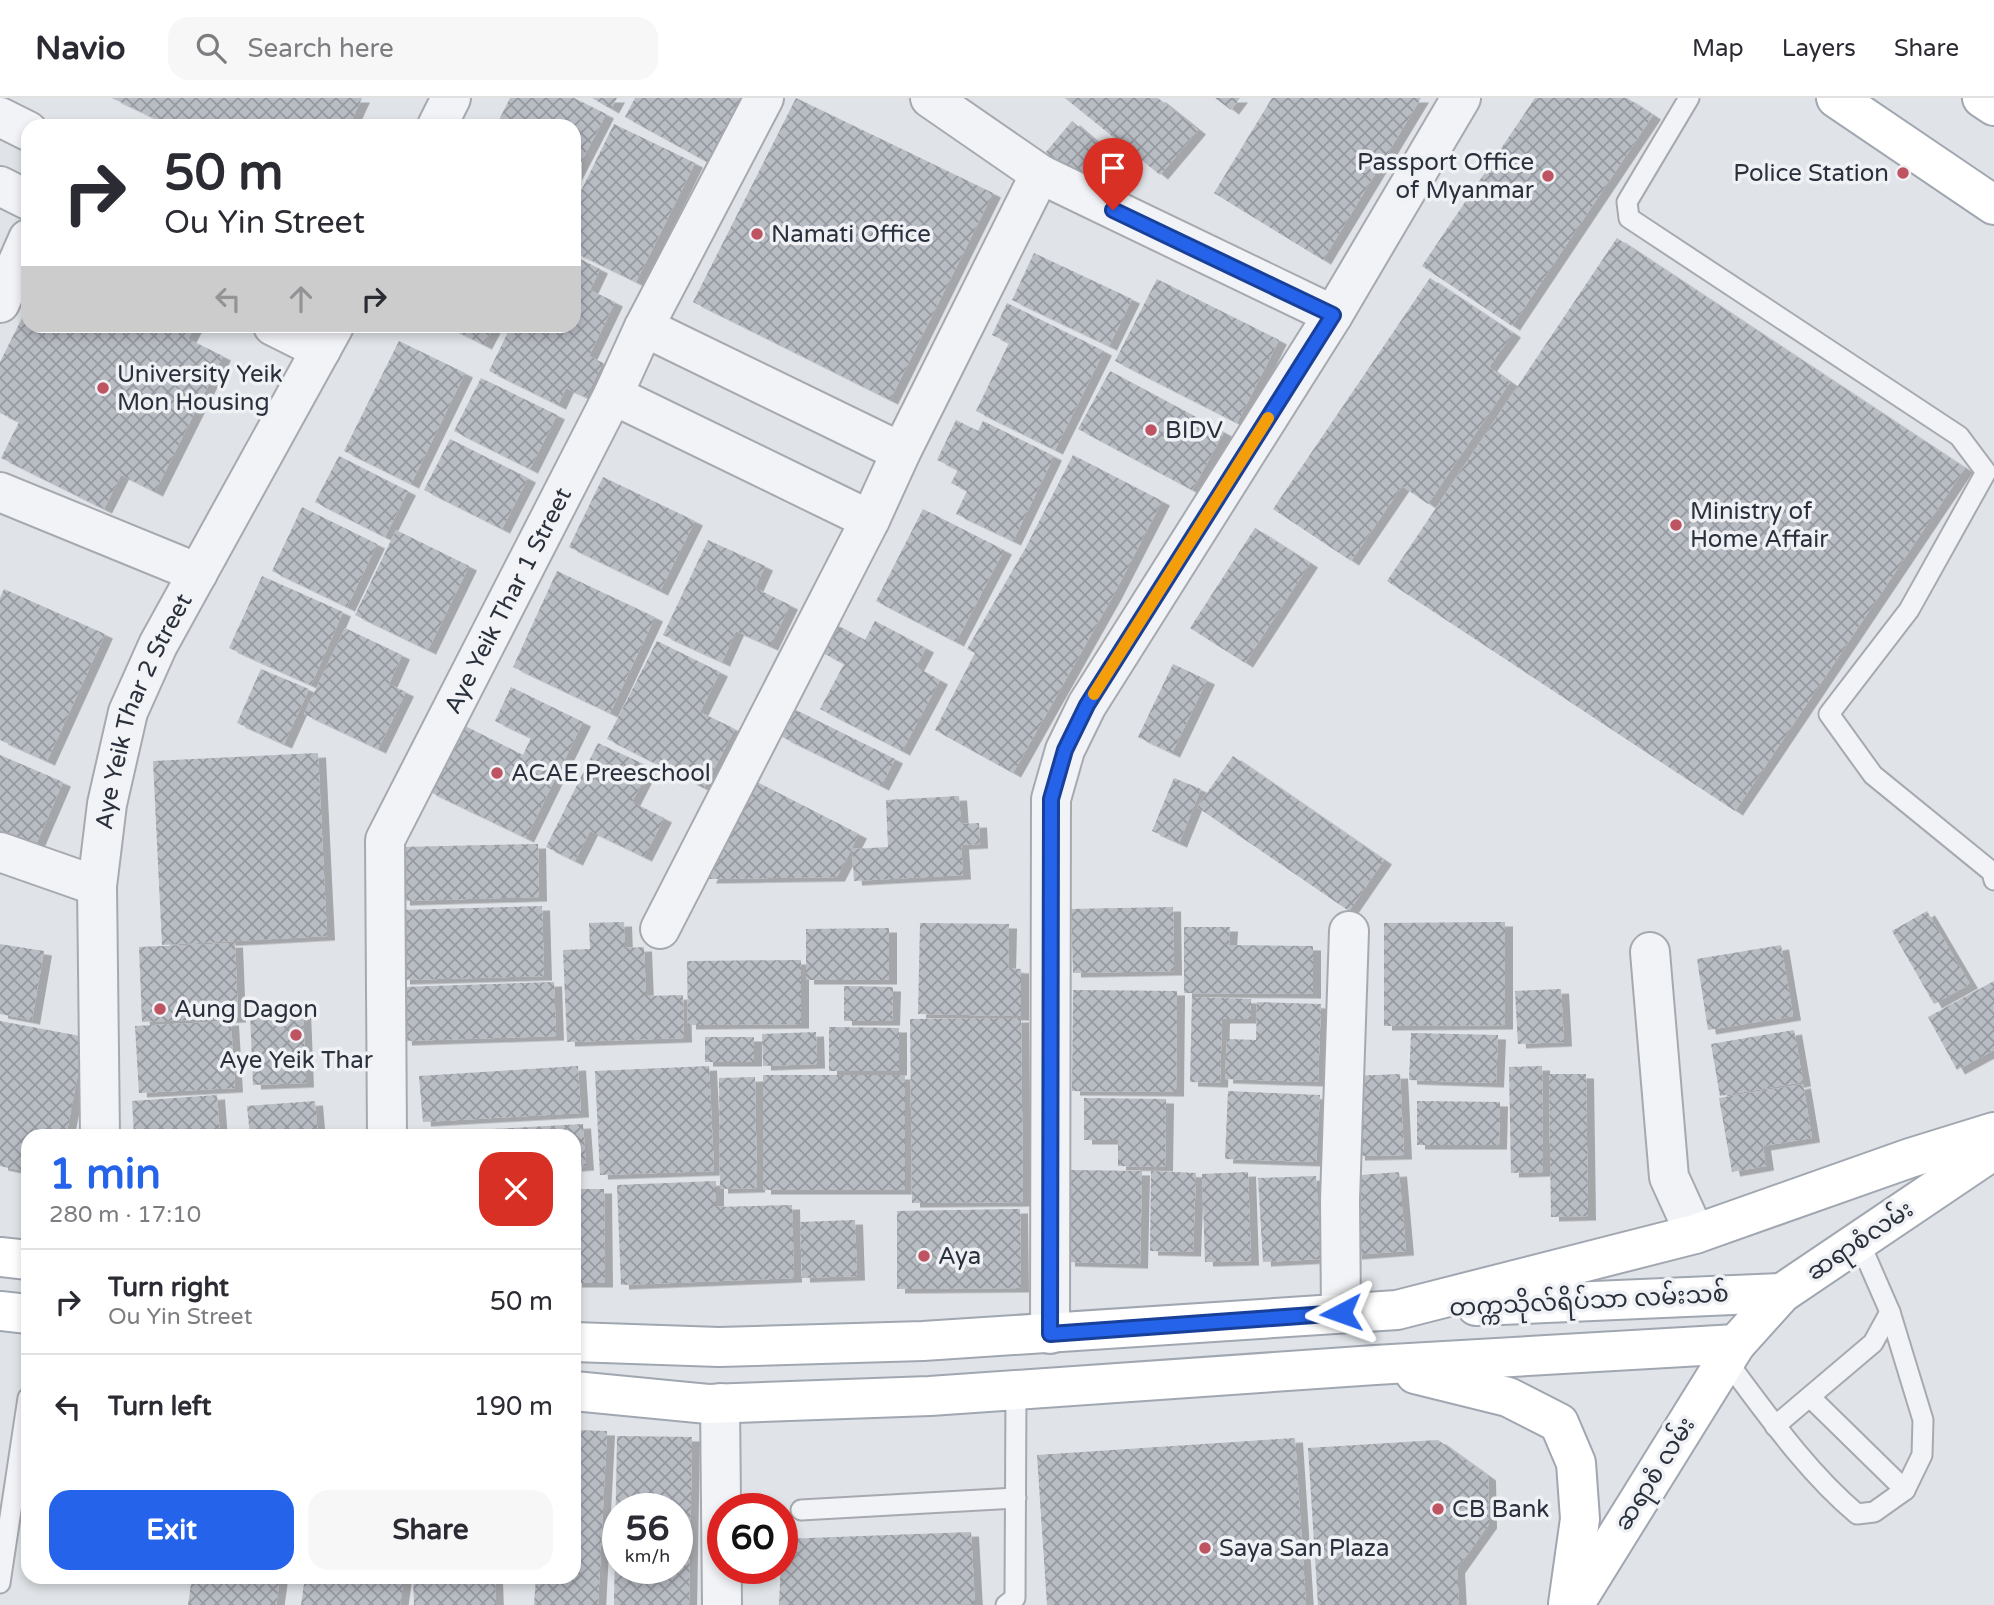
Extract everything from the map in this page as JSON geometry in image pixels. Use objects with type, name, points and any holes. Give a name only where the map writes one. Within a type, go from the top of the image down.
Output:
[{"type":"main road","points":[[1836,98],[1994,205]]},
{"type":"main road","points":[[1982,98],[1994,106]]},
{"type":"main road","points":[[581,1342],[719,1348],[1050,1334],[1397,1310],[1695,1234],[1910,1158],[1994,1132]]},
{"type":"main road","name":"ဆရာစံလမ်း","points":[[1731,1352],[1782,1293],[1994,1150]]},
{"type":"main road","points":[[0,1257],[21,1259]]},
{"type":"main road","name":"တက္ကသိုလ်ရိပ်သာ လမ်းသစ်","points":[[1397,1310],[1782,1293]]},
{"type":"main road","points":[[0,1311],[21,1313]]},
{"type":"main road","points":[[1126,1328],[1130,1383]]},
{"type":"main road","points":[[719,1348],[720,1403]]},
{"type":"main road","points":[[581,1392],[708,1404],[1016,1391],[1376,1365],[1731,1352]]},
{"type":"main road","name":"ဆရာစံ လမ်း","points":[[1574,1605],[1731,1352]]},
{"type":"main road","points":[[1376,1365],[1508,1396],[1559,1423],[1576,1463],[1580,1519],[1568,1605]]},
{"type":"street","points":[[440,119],[451,98]]},
{"type":"street","name":"Aye Yeik Thar 1 Street","points":[[387,1129],[385,840],[613,395],[644,327],[764,98]]},
{"type":"street","points":[[930,98],[1040,174],[1333,315]]},
{"type":"street","points":[[1050,1334],[1051,799],[1065,750],[1087,705],[1333,315],[1461,98]]},
{"type":"street","points":[[0,117],[21,128]]},
{"type":"street","points":[[660,929],[870,520],[901,452],[1040,174]]},
{"type":"street","points":[[0,186],[21,196]]},
{"type":"street","points":[[0,303],[21,255]]},
{"type":"street","points":[[644,327],[901,452]]},
{"type":"street","points":[[305,333],[328,338]]},
{"type":"street","name":"Aye Yeik Thar 2 Street","points":[[100,1129],[97,886],[107,804],[128,712],[158,645],[328,338]]},
{"type":"street","points":[[613,395],[870,520]]},
{"type":"street","points":[[0,492],[198,573]]},
{"type":"street","points":[[0,852],[97,886]]},
{"type":"street","points":[[1341,1313],[1340,1200],[1349,931]]},
{"type":"street","points":[[1650,952],[1668,1177],[1695,1234]]},
{"type":"street","points":[[720,1403],[722,1605]]},
{"type":"lane","points":[[1689,98],[1627,202],[1629,218],[1959,436],[1986,472],[1909,610],[1829,714],[1873,775],[1992,872],[1994,880]]},
{"type":"lane","points":[[1731,1352],[1776,1426],[1837,1497],[1857,1514],[1874,1512],[1905,1490],[1922,1455],[1923,1420],[1890,1312],[1859,1241]]},
{"type":"lane","points":[[1776,1426],[1873,1343],[1890,1312]]},
{"type":"lane","points":[[1006,1605],[1015,1598],[1016,1391]]},
{"type":"lane","points":[[1810,1397],[1905,1490]]},
{"type":"lane","points":[[0,1583],[21,1444]]},
{"type":"lane","points":[[801,1510],[1016,1498]]},
{"type":"building","points":[[112,98],[362,98],[352,119],[154,118]]},
{"type":"building","points":[[510,98],[574,98],[606,114],[581,162],[581,119],[500,119]]},
{"type":"building","points":[[592,98],[617,98],[611,109]]},
{"type":"building","points":[[635,98],[742,98],[707,162],[625,117]]},
{"type":"building","points":[[796,98],[993,193],[890,400],[693,302]]},
{"type":"building","points":[[1065,98],[1158,98],[1198,130],[1160,175]]},
{"type":"building","points":[[1215,98],[1240,98],[1231,110]]},
{"type":"building","points":[[1272,98],[1421,98],[1323,260],[1214,193]]},
{"type":"building","points":[[1535,98],[1627,98],[1653,115],[1512,326],[1422,266]]},
{"type":"building","points":[[1072,121],[1115,158],[1089,188],[1046,152]]},
{"type":"building","points":[[614,124],[695,163],[636,282],[581,255],[581,191]]},
{"type":"building","name":"Ministry of Home Affair","points":[[1617,238],[1965,468],[1735,811],[1387,581]]},
{"type":"building","points":[[1034,253],[1132,299],[1109,346],[1012,300]]},
{"type":"building","points":[[581,260],[600,269],[590,290],[615,302],[589,356],[603,363],[586,397],[566,388],[558,405],[489,371],[508,333],[581,333]]},
{"type":"building","points":[[1430,278],[1513,333],[1489,367],[1510,382],[1428,504],[1402,486],[1351,561],[1273,509]]},
{"type":"building","points":[[1157,279],[1279,340],[1237,423],[1115,361]]},
{"type":"building","points":[[1007,303],[1104,351],[1055,450],[976,411],[1009,343],[992,335]]},
{"type":"building","name":"University Yeik Mon Housing","points":[[21,320],[21,333],[191,333],[188,339],[223,356],[155,492],[121,475],[104,509],[1,458],[19,422],[0,413],[0,362]]},
{"type":"building","points":[[460,333],[490,333],[484,345]]},
{"type":"building","points":[[399,341],[465,373],[411,484],[344,451]]},
{"type":"building","name":"BIDV","points":[[1110,371],[1224,432],[1192,490],[1078,429]]},
{"type":"building","points":[[481,378],[557,415],[530,469],[454,431]]},
{"type":"building","points":[[956,420],[978,431],[983,421],[1054,456],[1013,541],[956,514],[967,491],[951,483],[958,470],[937,460]]},
{"type":"building","points":[[450,439],[528,478],[502,529],[424,490]]},
{"type":"building","points":[[1073,455],[1162,501],[1114,594],[1013,773],[935,730],[975,653],[967,649],[1025,549]]},
{"type":"building","points":[[339,456],[408,491],[385,537],[315,502]]},
{"type":"building","points":[[603,477],[695,521],[660,591],[569,547]]},
{"type":"building","points":[[302,507],[377,544],[347,607],[272,571]]},
{"type":"building","points":[[923,509],[1004,550],[956,642],[876,601]]},
{"type":"building","points":[[1255,528],[1310,563],[1245,663],[1190,628]]},
{"type":"building","points":[[396,530],[469,566],[428,650],[355,615]]},
{"type":"building","points":[[708,540],[765,566],[755,588],[790,605],[770,646],[736,631],[722,662],[663,635]]},
{"type":"building","points":[[557,571],[655,617],[610,713],[513,667]]},
{"type":"building","points":[[262,576],[343,612],[311,685],[229,648]]},
{"type":"building","points":[[4,589],[105,634],[47,761],[0,740],[0,598]]},
{"type":"building","points":[[875,621],[926,648],[916,667],[940,680],[902,751],[820,709],[844,664],[823,653],[837,625],[865,640]]},
{"type":"building","points":[[345,628],[402,655],[389,684],[406,692],[378,749],[304,714]]},
{"type":"building","points":[[657,641],[720,672],[700,712],[735,729],[704,788],[607,739]]},
{"type":"building","points":[[1173,664],[1207,680],[1172,753],[1138,737]]},
{"type":"building","points":[[261,669],[309,689],[284,744],[237,723]]},
{"type":"building","name":"ACAE Preeschool","points":[[511,687],[583,722],[526,838],[428,791],[461,724],[523,755],[531,738],[495,721]]},
{"type":"building","points":[[796,710],[895,759],[881,786],[782,737]]},
{"type":"building","points":[[598,743],[650,767],[632,802],[664,818],[644,857],[590,831],[575,861],[546,847]]},
{"type":"building","points":[[318,753],[327,936],[162,945],[153,761]]},
{"type":"building","points":[[0,755],[63,782],[31,856],[0,843]]},
{"type":"building","points":[[1233,756],[1384,860],[1349,911],[1197,807]]},
{"type":"building","points":[[1174,778],[1201,789],[1179,843],[1152,831]]},
{"type":"building","points":[[757,782],[859,834],[837,877],[708,879]]},
{"type":"building","points":[[959,796],[961,824],[979,823],[980,844],[961,845],[963,875],[854,881],[852,849],[888,847],[886,800]]},
{"type":"building","points":[[538,844],[539,897],[402,901],[401,847]]},
{"type":"building","points":[[542,906],[544,976],[402,980],[400,910]]},
{"type":"building","points":[[1173,907],[1174,971],[1073,973],[1071,909]]},
{"type":"building","points":[[1927,911],[1970,984],[1934,1004],[1892,931]]},
{"type":"building","points":[[624,922],[625,948],[644,947],[646,996],[683,995],[684,1038],[567,1042],[563,950],[590,949],[589,923]]},
{"type":"building","points":[[1505,922],[1505,1025],[1384,1026],[1384,923]]},
{"type":"building","points":[[920,923],[1009,924],[1008,968],[1021,969],[1021,1016],[918,1014]]},
{"type":"building","points":[[1184,927],[1230,927],[1229,945],[1313,946],[1313,994],[1184,993]]},
{"type":"building","points":[[889,928],[889,980],[806,980],[806,929]]},
{"type":"building","points":[[235,943],[238,1018],[142,1022],[139,947]]},
{"type":"building","points":[[0,944],[44,951],[32,1020],[0,1014]]},
{"type":"building","points":[[1781,945],[1793,1016],[1708,1030],[1697,959]]},
{"type":"building","points":[[801,960],[801,1024],[688,1025],[687,961]]},
{"type":"building","points":[[1994,981],[1994,1050],[1957,1070],[1928,1017]]},
{"type":"building","points":[[554,982],[556,1036],[404,1041],[402,987]]},
{"type":"building","points":[[844,986],[893,987],[892,1021],[844,1021]]},
{"type":"building","points":[[1561,989],[1564,1042],[1518,1044],[1515,991]]},
{"type":"building","points":[[1073,990],[1177,991],[1176,1092],[1072,1091]]},
{"type":"building","points":[[1192,997],[1251,999],[1251,1019],[1222,1019],[1220,1083],[1190,1082]]},
{"type":"building","points":[[1257,1002],[1321,1004],[1318,1082],[1225,1079],[1227,1039],[1256,1040]]},
{"type":"building","points":[[303,1009],[306,1083],[253,1085],[250,1012]]},
{"type":"building","points":[[1021,1018],[1023,1202],[912,1203],[910,1019]]},
{"type":"building","points":[[0,1021],[85,1037],[67,1129],[21,1129],[21,1170],[0,1166]]},
{"type":"building","points":[[231,1021],[235,1088],[139,1093],[135,1026]]},
{"type":"building","points":[[829,1027],[899,1028],[899,1071],[829,1071]]},
{"type":"building","points":[[1794,1030],[1803,1082],[1720,1096],[1711,1044]]},
{"type":"building","points":[[816,1032],[817,1064],[763,1066],[762,1034]]},
{"type":"building","points":[[1411,1033],[1498,1035],[1496,1083],[1409,1080]]},
{"type":"building","points":[[705,1037],[754,1037],[754,1062],[705,1062]]},
{"type":"building","points":[[578,1066],[581,1113],[423,1122],[419,1076]]},
{"type":"building","points":[[709,1066],[714,1171],[600,1175],[595,1071]]},
{"type":"building","points":[[1542,1066],[1543,1172],[1511,1173],[1509,1067]]},
{"type":"building","points":[[1400,1074],[1404,1155],[1357,1156],[1353,1076]]},
{"type":"building","points":[[1549,1074],[1586,1074],[1588,1216],[1551,1217]]},
{"type":"building","points":[[763,1075],[905,1075],[905,1190],[763,1190]]},
{"type":"building","points":[[755,1077],[757,1188],[720,1189],[719,1078]]},
{"type":"building","points":[[1803,1084],[1812,1138],[1763,1146],[1766,1166],[1732,1172],[1719,1098]]},
{"type":"building","points":[[1228,1091],[1320,1095],[1316,1162],[1225,1159]]},
{"type":"building","points":[[217,1095],[220,1129],[134,1129],[132,1101]]},
{"type":"building","points":[[1084,1098],[1166,1099],[1165,1167],[1118,1166],[1118,1140],[1084,1140]]},
{"type":"building","points":[[315,1101],[317,1129],[249,1129],[247,1106]]},
{"type":"building","points":[[1417,1101],[1500,1102],[1499,1145],[1417,1145]]},
{"type":"building","points":[[583,1124],[586,1166],[581,1166],[581,1129],[494,1129]]},
{"type":"building","points":[[1069,1170],[1142,1171],[1140,1264],[1067,1262]]},
{"type":"building","points":[[1151,1171],[1196,1173],[1193,1252],[1150,1251]]},
{"type":"building","points":[[1248,1172],[1251,1261],[1205,1262],[1202,1174]]},
{"type":"building","points":[[1399,1172],[1406,1251],[1354,1255],[1349,1176]]},
{"type":"building","points":[[1316,1176],[1321,1259],[1263,1262],[1258,1178]]},
{"type":"building","points":[[716,1181],[716,1207],[792,1205],[794,1278],[621,1285],[617,1185]]},
{"type":"building","points":[[581,1189],[604,1189],[605,1283],[581,1283]]},
{"type":"building","points":[[1020,1209],[1021,1288],[897,1289],[897,1211]]},
{"type":"building","points":[[855,1220],[857,1276],[802,1278],[800,1222]]},
{"type":"building","points":[[581,1430],[607,1431],[598,1605],[534,1605],[536,1584],[581,1584]]},
{"type":"building","points":[[617,1436],[692,1437],[691,1493],[616,1493]]},
{"type":"building","points":[[1295,1438],[1306,1605],[1047,1605],[1037,1455]]},
{"type":"building","points":[[1438,1440],[1488,1476],[1489,1524],[1457,1569],[1459,1605],[1318,1605],[1308,1448]]},
{"type":"building","points":[[971,1532],[975,1604],[779,1605],[780,1584],[798,1584],[798,1538]]},
{"type":"building","points":[[191,1584],[279,1584],[276,1605],[188,1605]]},
{"type":"building","points":[[304,1584],[403,1584],[400,1605],[301,1605]]},
{"type":"building","points":[[413,1584],[495,1584],[496,1605],[414,1605]]},
{"type":"building","points":[[614,1584],[689,1584],[689,1605],[614,1605]]},
{"type":"slow traffic","points":[[1094,694],[1268,418]]},
{"type":"place","name":"Police Station","points":[[1903,173]]},
{"type":"place","name":"Passport Office of Myanmar","points":[[1548,176]]},
{"type":"place","name":"Namati Office","points":[[757,234]]},
{"type":"place","name":"University Yeik Mon Housing","points":[[103,388]]},
{"type":"place","name":"BIDV","points":[[1151,430]]},
{"type":"place","name":"Ministry of Home Affair","points":[[1676,525]]},
{"type":"place","name":"ACAE Preeschool","points":[[497,773]]},
{"type":"place","name":"Aung Dagon","points":[[160,1009]]},
{"type":"place","name":"Aye Yeik Thar","points":[[296,1035]]},
{"type":"place","name":"Aya","points":[[924,1256]]},
{"type":"place","name":"CB Bank","points":[[1438,1509]]},
{"type":"place","name":"Saya San Plaza","points":[[1205,1548]]},
{"type":"route","points":[[1113,210],[1333,315],[1087,705],[1065,750],[1051,799],[1050,1334],[1341,1313]]}]
